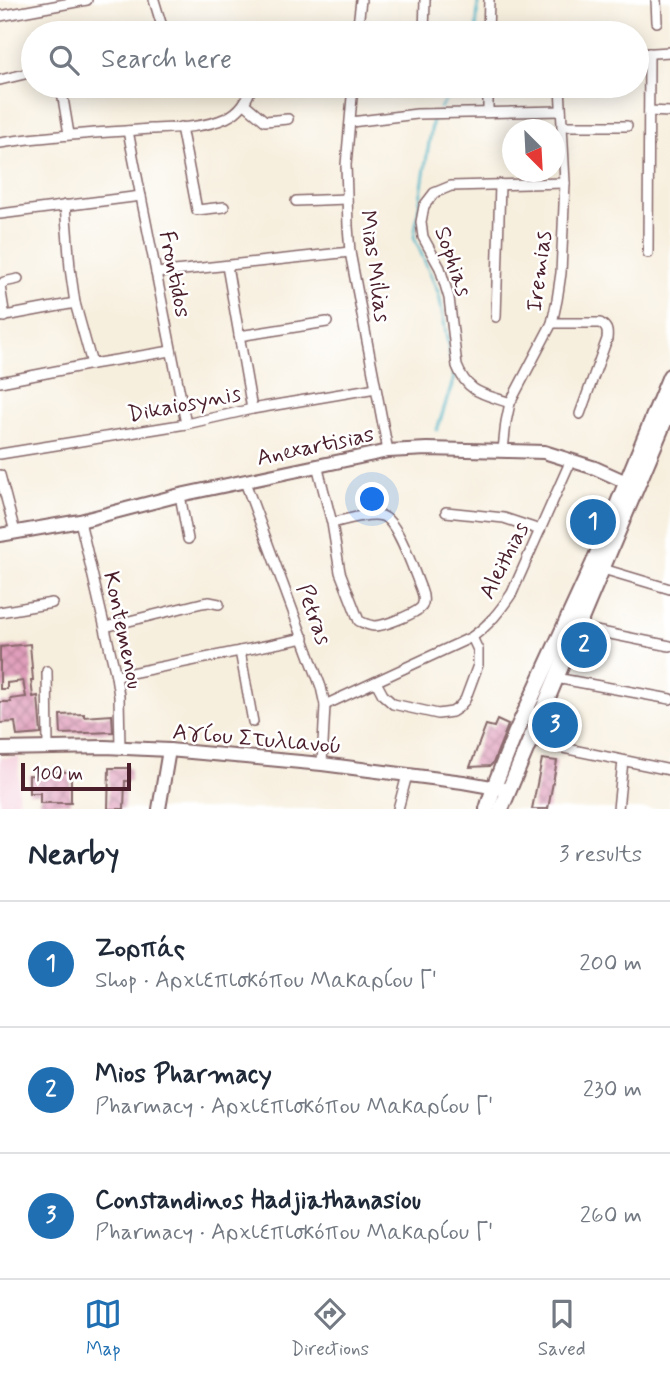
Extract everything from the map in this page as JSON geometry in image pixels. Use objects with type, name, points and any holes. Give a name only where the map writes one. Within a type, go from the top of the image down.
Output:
[{"type":"main road","points":[[487,809],[529,741],[579,626],[603,569],[670,376]]},
{"type":"main road","points":[[501,809],[501,789],[515,734],[593,564],[670,408]]},
{"type":"street","points":[[0,16],[87,0]]},
{"type":"street","points":[[154,0],[160,21]]},
{"type":"street","points":[[358,21],[361,0]]},
{"type":"street","points":[[424,21],[425,0]]},
{"type":"street","points":[[488,21],[489,0]]},
{"type":"street","points":[[656,0],[657,22]]},
{"type":"street","points":[[648,253],[649,53],[670,52]]},
{"type":"street","points":[[0,80],[21,75]]},
{"type":"street","points":[[63,98],[69,134]]},
{"type":"street","points":[[0,143],[69,134],[213,123],[229,117],[245,104],[247,98]]},
{"type":"street","name":"Mias Milias","points":[[352,98],[346,165],[351,252],[387,451]]},
{"type":"street","points":[[488,98],[488,112]]},
{"type":"street","name":"Iremias","points":[[560,98],[562,119]]},
{"type":"street","points":[[245,104],[265,121],[288,119]]},
{"type":"street","points":[[351,122],[417,114],[561,111]]},
{"type":"street","points":[[649,111],[670,112]]},
{"type":"street","points":[[565,126],[626,126]]},
{"type":"street","points":[[181,127],[197,210],[224,207]]},
{"type":"street","name":"Frontidos","points":[[128,131],[186,424]]},
{"type":"street","name":"Iremias","points":[[503,450],[510,404],[552,323],[561,273],[565,183]]},
{"type":"street","name":"Sophias","points":[[510,404],[476,391],[467,385],[461,376],[457,366],[449,298],[440,268],[423,237],[421,222],[424,206],[434,193],[450,186],[565,183]]},
{"type":"street","points":[[496,317],[500,184]]},
{"type":"street","points":[[0,214],[141,196]]},
{"type":"street","points":[[296,201],[347,199]]},
{"type":"street","points":[[65,205],[75,303],[92,364]]},
{"type":"street","points":[[156,273],[351,252]]},
{"type":"street","points":[[228,266],[252,409]]},
{"type":"street","points":[[18,279],[4,282],[0,286],[2,317],[75,303]]},
{"type":"street","points":[[239,336],[327,322]]},
{"type":"street","points":[[552,323],[600,323],[606,326],[608,332],[580,414]]},
{"type":"street","points":[[0,382],[171,351]]},
{"type":"street","name":"Dikaiosynis","points":[[0,454],[186,424],[252,409],[376,388]]},
{"type":"street","name":"Anexartisias","points":[[0,536],[79,522],[180,495],[387,451],[427,449],[544,452],[595,468],[632,484]]},
{"type":"street","name":"Aleithias","points":[[325,705],[472,637],[485,627],[506,602],[522,573],[570,460]]},
{"type":"street","points":[[317,465],[341,572],[359,621],[378,626],[422,607],[424,599],[421,589],[397,530],[390,520],[380,515],[332,523]]},
{"type":"street","points":[[0,475],[15,532]]},
{"type":"street","name":"Petras","points":[[246,482],[321,687],[325,705],[322,764]]},
{"type":"street","points":[[180,495],[188,539]]},
{"type":"street","points":[[446,512],[504,518],[540,530]]},
{"type":"street","name":"Kontemenou","points":[[79,522],[116,676],[120,748]]},
{"type":"street","points":[[603,569],[670,589]]},
{"type":"street","points":[[0,612],[52,603]]},
{"type":"street","points":[[105,627],[202,603],[219,604]]},
{"type":"street","points":[[546,667],[556,660],[569,632],[579,626],[670,646]]},
{"type":"street","points":[[376,682],[383,695],[393,704],[438,714],[452,712],[465,700],[478,665],[478,650],[472,637]]},
{"type":"street","points":[[116,676],[304,638]]},
{"type":"street","points":[[240,652],[253,722]]},
{"type":"street","points":[[47,671],[48,747]]},
{"type":"street","points":[[556,678],[670,699]]},
{"type":"street","points":[[529,741],[670,770]]},
{"type":"street","name":"Αγίου Στυλιανού","points":[[0,749],[48,747],[169,750],[322,764],[501,789]]},
{"type":"street","points":[[159,809],[169,750]]},
{"type":"street","points":[[618,809],[623,761]]},
{"type":"street","points":[[398,809],[407,775]]},
{"type":"shaded area","points":[[19,757],[18,809],[0,809],[0,758]]},
{"type":"building","points":[[30,644],[33,697],[38,696],[41,734],[17,736],[15,722],[0,723],[0,702],[26,697],[23,681],[7,683],[7,689],[0,689],[0,647]]},
{"type":"building","points":[[84,714],[84,717],[112,715],[113,732],[61,734],[60,715]]},
{"type":"building","points":[[497,720],[508,725],[493,763],[490,766],[470,767],[486,725],[494,727]]},
{"type":"building","points":[[542,759],[557,761],[548,809],[532,809]]},
{"type":"building","points":[[109,768],[130,768],[130,781],[125,781],[124,809],[108,809]]},
{"type":"building","points":[[40,771],[71,772],[71,803],[40,803],[40,793],[29,793],[29,775],[40,776]]},
{"type":"waterway","points":[[477,0],[477,21]]},
{"type":"waterway","points":[[440,108],[446,98]]},
{"type":"waterway","points":[[433,118],[414,237],[439,294],[454,378],[437,430]]},
{"type":"place","name":"Ζορπάς","points":[[593,522]]},
{"type":"place","name":"Mios Pharmacy","points":[[584,645]]},
{"type":"place","name":"Constandinos Hadjiathanasiou","points":[[555,725]]}]
